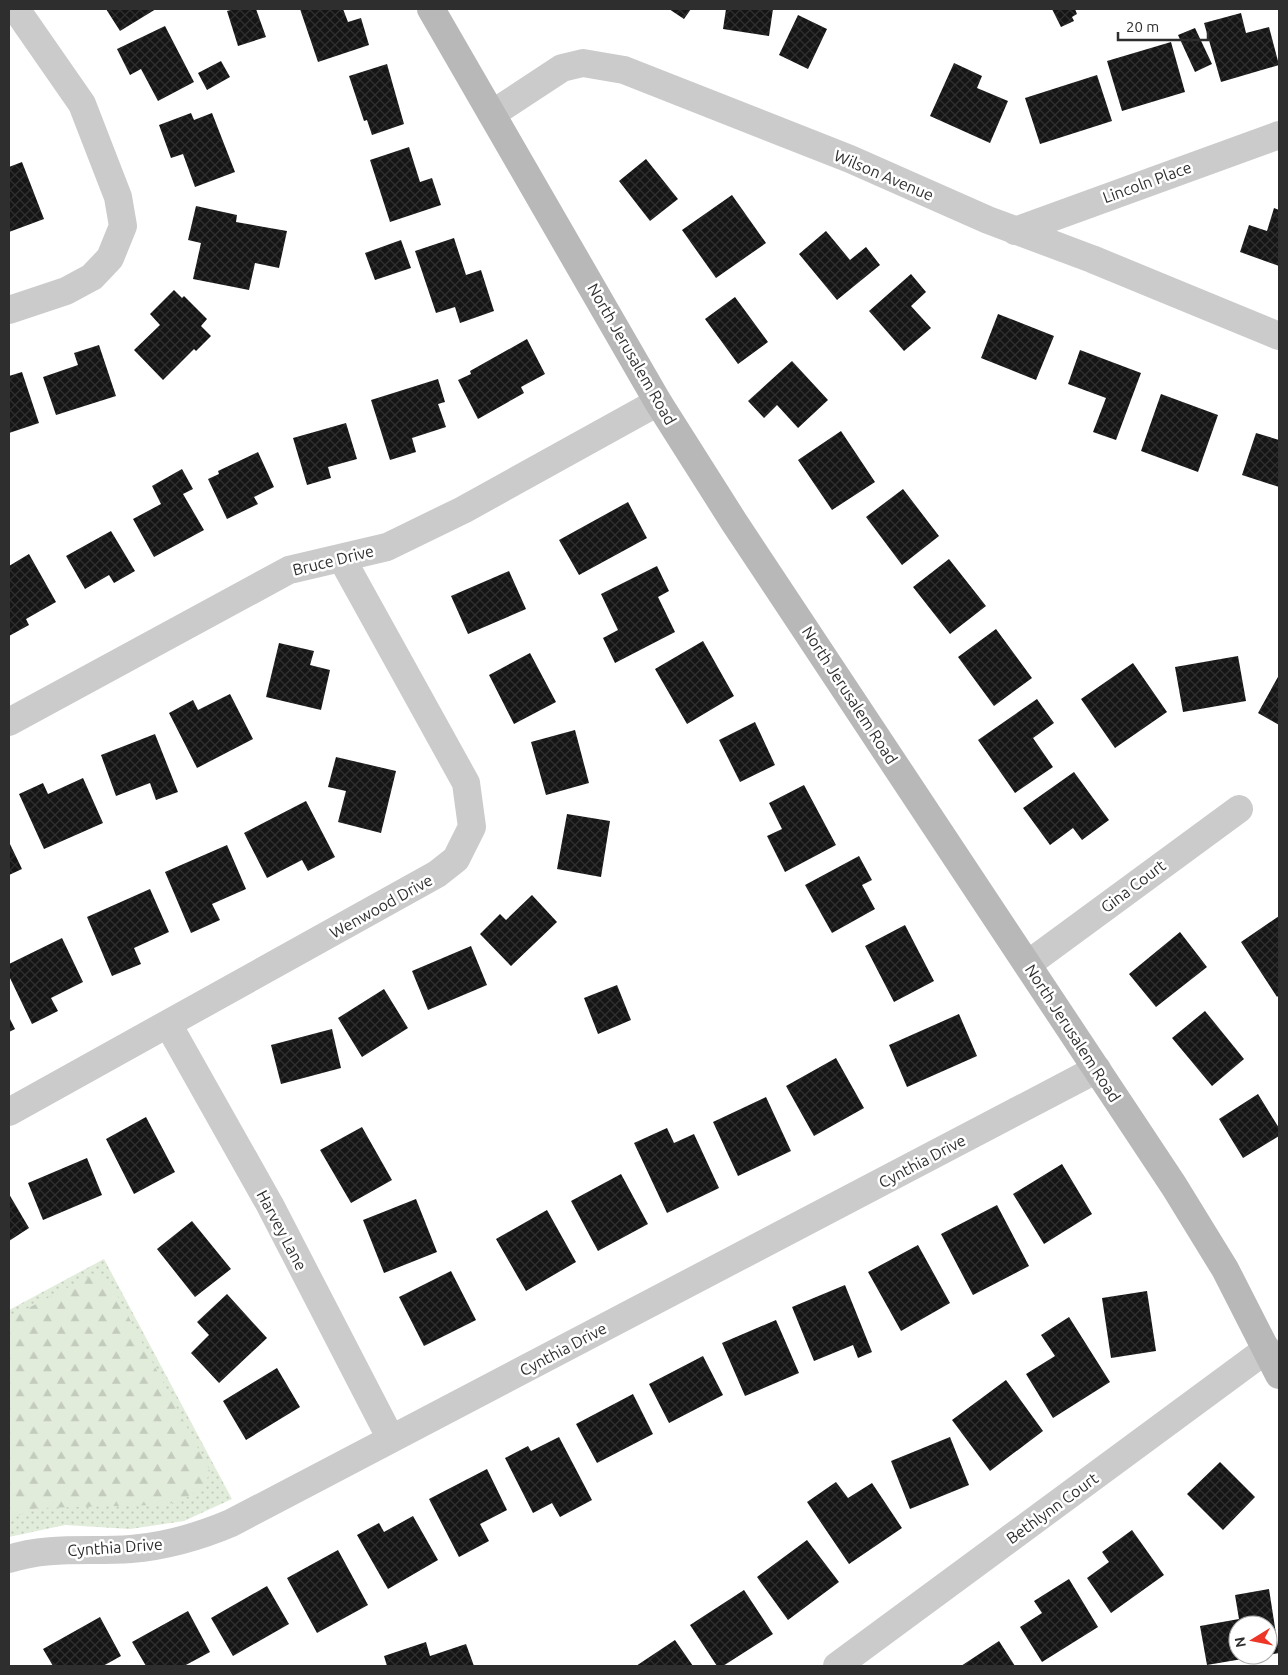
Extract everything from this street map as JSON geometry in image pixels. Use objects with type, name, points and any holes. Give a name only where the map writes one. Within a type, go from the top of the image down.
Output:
[{"type":"main road","name":"North Jerusalem Road","points":[[431,9],[658,402],[734,522],[1097,1069],[1225,1269],[1273,1354],[1279,1375]]},
{"type":"street","points":[[9,310],[66,291],[92,277],[110,258],[123,226],[118,197],[82,104],[16,9]]},
{"type":"street","name":"Wilson Avenue","points":[[492,114],[562,68],[583,63],[624,70],[850,159],[1015,230],[1092,259],[1279,336]]},
{"type":"street","name":"Lincoln Place","points":[[1015,230],[1279,135]]},
{"type":"street","name":"Bruce Drive","points":[[9,722],[289,570],[387,547],[462,510],[658,402]]},
{"type":"street","name":"Wenwood Drive","points":[[9,1112],[437,874],[456,859],[472,827],[466,783],[342,559]]},
{"type":"street","name":"Gina Court","points":[[1028,964],[1239,809]]},
{"type":"street","name":"Harvey Lane","points":[[168,1024],[270,1205],[391,1439]]},
{"type":"street","name":"Cynthia Drive","points":[[9,1559],[51,1551],[149,1547],[201,1535],[249,1515],[1097,1069]]},
{"type":"street","name":"Bethlynn Court","points":[[837,1666],[1273,1354]]},
{"type":"green space","points":[[104,1259],[232,1499],[184,1521],[130,1529],[65,1525],[9,1537],[9,1310]]},
{"type":"green space","points":[[90,1276],[99,1276],[109,1280],[210,1471],[204,1487],[179,1502],[156,1505],[37,1508],[9,1519],[9,1318]]},
{"type":"building","points":[[106,9],[156,9],[120,31]]},
{"type":"building","points":[[234,9],[256,9],[266,37],[238,46],[227,11]]},
{"type":"building","points":[[300,9],[343,9],[348,22],[361,18],[369,45],[318,62]]},
{"type":"building","points":[[669,9],[691,9],[684,19]]},
{"type":"building","points":[[726,9],[773,9],[769,36],[723,29]]},
{"type":"building","points":[[1052,9],[1075,9],[1077,14],[1072,17],[1074,21],[1061,27]]},
{"type":"building","points":[[1241,13],[1246,33],[1269,27],[1279,65],[1221,82],[1204,23]]},
{"type":"building","points":[[798,15],[827,29],[808,69],[779,55]]},
{"type":"building","points":[[165,26],[194,82],[158,101],[141,69],[130,75],[117,49]]},
{"type":"building","points":[[1195,28],[1212,64],[1195,72],[1178,35]]},
{"type":"building","points":[[1171,42],[1185,92],[1122,111],[1107,61]]},
{"type":"building","points":[[221,61],[230,77],[207,90],[198,73]]},
{"type":"building","points":[[954,63],[982,76],[977,88],[1008,101],[990,143],[930,116]]},
{"type":"building","points":[[387,64],[404,124],[372,135],[367,120],[364,121],[349,76]]},
{"type":"building","points":[[1097,75],[1112,121],[1040,144],[1025,98]]},
{"type":"building","points":[[191,113],[194,120],[212,113],[235,172],[195,187],[183,154],[171,158],[159,125]]},
{"type":"building","points":[[409,147],[420,182],[432,178],[441,205],[390,222],[370,160]]},
{"type":"building","points":[[646,159],[678,199],[650,221],[619,181]]},
{"type":"building","points":[[22,162],[44,219],[9,232],[9,167]]},
{"type":"building","points":[[732,195],[766,243],[716,278],[682,230]]},
{"type":"building","points":[[196,206],[237,215],[236,222],[287,231],[279,268],[255,263],[249,290],[193,279],[201,243],[188,240]]},
{"type":"building","points":[[1274,208],[1279,210],[1279,266],[1240,252],[1249,225],[1267,231]]},
{"type":"building","points":[[826,231],[850,260],[866,247],[880,265],[837,300],[799,254]]},
{"type":"building","points":[[454,238],[466,275],[481,270],[494,311],[460,323],[455,307],[436,313],[415,251]]},
{"type":"building","points":[[401,240],[411,268],[375,280],[365,253]]},
{"type":"building","points":[[911,274],[926,292],[911,306],[931,328],[904,351],[869,311]]},
{"type":"building","points":[[174,290],[182,298],[184,296],[207,319],[201,326],[211,336],[196,351],[194,349],[163,380],[134,350],[160,325],[150,314]]},
{"type":"building","points":[[735,297],[768,342],[738,364],[705,319]]},
{"type":"building","points":[[998,314],[1054,336],[1036,380],[981,358]]},
{"type":"building","points":[[527,339],[545,374],[521,387],[524,393],[478,419],[458,380],[471,374],[470,371]]},
{"type":"building","points":[[99,345],[116,396],[56,415],[43,377],[78,365],[74,353]]},
{"type":"building","points":[[1080,350],[1141,373],[1116,440],[1093,432],[1106,398],[1068,384]]},
{"type":"building","points":[[792,361],[828,400],[798,428],[777,405],[764,418],[748,401]]},
{"type":"building","points":[[22,372],[39,423],[9,433],[9,376]]},
{"type":"building","points":[[438,379],[445,402],[438,404],[446,427],[412,438],[416,452],[390,460],[371,400]]},
{"type":"building","points":[[1161,394],[1218,415],[1198,472],[1141,451]]},
{"type":"building","points":[[346,423],[357,459],[328,467],[331,478],[307,485],[293,438]]},
{"type":"building","points":[[841,431],[875,482],[832,510],[798,460]]},
{"type":"building","points":[[1256,433],[1279,440],[1279,487],[1242,475]]},
{"type":"building","points":[[258,452],[274,487],[254,497],[258,504],[227,519],[208,479],[219,474],[218,471]]},
{"type":"building","points":[[182,469],[193,489],[183,494],[204,530],[154,557],[133,519],[161,504],[152,486]]},
{"type":"building","points":[[903,489],[939,536],[902,565],[866,517]]},
{"type":"building","points":[[628,502],[647,538],[579,575],[559,540]]},
{"type":"building","points":[[111,531],[135,571],[114,583],[109,575],[85,589],[66,556]]},
{"type":"building","points":[[29,554],[56,602],[26,619],[29,625],[9,636],[9,566]]},
{"type":"building","points":[[949,559],[986,606],[950,634],[913,587]]},
{"type":"building","points":[[657,566],[669,591],[658,597],[675,632],[615,663],[603,638],[618,630],[601,594]]},
{"type":"building","points":[[509,571],[526,609],[468,634],[451,596]]},
{"type":"building","points":[[996,629],[1032,678],[994,706],[958,657]]},
{"type":"building","points":[[703,641],[734,696],[687,724],[655,669]]},
{"type":"building","points":[[279,643],[314,651],[310,665],[330,670],[321,710],[266,697]]},
{"type":"building","points":[[530,653],[556,702],[514,724],[489,675]]},
{"type":"building","points":[[1238,656],[1246,701],[1183,712],[1175,667]]},
{"type":"building","points":[[1133,663],[1167,712],[1115,748],[1081,699]]},
{"type":"building","points":[[1279,675],[1279,725],[1258,713]]},
{"type":"building","points":[[230,694],[253,739],[197,768],[169,713],[193,700],[198,710]]},
{"type":"building","points":[[1037,699],[1054,723],[1033,738],[1053,767],[1015,793],[978,740]]},
{"type":"building","points":[[755,722],[775,765],[740,782],[719,740]]},
{"type":"building","points":[[575,730],[589,783],[546,795],[531,742]]},
{"type":"building","points":[[155,734],[178,792],[156,800],[150,783],[116,796],[101,755]]},
{"type":"building","points":[[336,757],[396,771],[381,833],[338,822],[346,791],[328,787]]},
{"type":"building","points":[[1074,772],[1109,820],[1082,840],[1073,828],[1050,845],[1023,808]]},
{"type":"building","points":[[83,778],[103,823],[44,849],[19,794],[43,783],[48,794]]},
{"type":"building","points":[[804,785],[836,845],[785,872],[767,836],[782,829],[769,803]]},
{"type":"building","points":[[306,801],[335,857],[308,871],[302,860],[267,878],[244,833]]},
{"type":"building","points":[[567,814],[610,821],[601,877],[557,869]]},
{"type":"building","points":[[9,842],[22,869],[9,875]]},
{"type":"building","points":[[227,845],[246,889],[212,904],[220,920],[191,933],[165,872]]},
{"type":"building","points":[[859,856],[872,880],[862,885],[875,909],[832,933],[805,885]]},
{"type":"building","points":[[150,889],[169,932],[134,948],[141,964],[112,976],[87,917]]},
{"type":"building","points":[[532,895],[557,922],[511,966],[480,934],[500,914],[506,920]]},
{"type":"building","points":[[1279,916],[1279,995],[1277,997],[1241,942]]},
{"type":"building","points":[[905,925],[934,981],[894,1002],[865,946]]},
{"type":"building","points":[[1180,932],[1207,967],[1156,1007],[1129,974]]},
{"type":"building","points":[[62,938],[83,982],[51,998],[58,1011],[32,1024],[9,976],[9,964]]},
{"type":"building","points":[[471,946],[487,985],[428,1010],[412,971]]},
{"type":"building","points":[[617,985],[631,1020],[598,1034],[584,998]]},
{"type":"building","points":[[384,989],[408,1028],[362,1057],[338,1018]]},
{"type":"building","points":[[1205,1011],[1244,1059],[1212,1086],[1172,1038]]},
{"type":"building","points":[[959,1014],[977,1056],[907,1087],[889,1045]]},
{"type":"building","points":[[9,1017],[15,1029],[9,1032]]},
{"type":"building","points":[[332,1029],[341,1068],[281,1084],[271,1045]]},
{"type":"building","points":[[836,1058],[864,1108],[814,1136],[786,1086]]},
{"type":"building","points":[[1258,1094],[1279,1128],[1279,1136],[1243,1158],[1219,1119]]},
{"type":"building","points":[[766,1097],[791,1151],[738,1176],[713,1122]]},
{"type":"building","points":[[146,1117],[175,1172],[134,1194],[106,1139]]},
{"type":"building","points":[[362,1127],[392,1180],[351,1203],[320,1150]]},
{"type":"building","points":[[667,1128],[674,1143],[694,1134],[719,1188],[667,1213],[634,1143]]},
{"type":"building","points":[[87,1158],[102,1195],[43,1220],[28,1183]]},
{"type":"building","points":[[1062,1164],[1092,1214],[1044,1244],[1013,1194]]},
{"type":"building","points":[[621,1174],[648,1224],[598,1251],[571,1201]]},
{"type":"building","points":[[9,1194],[29,1228],[9,1241]]},
{"type":"building","points":[[416,1199],[437,1252],[384,1273],[363,1220]]},
{"type":"building","points":[[997,1205],[1029,1266],[973,1295],[941,1234]]},
{"type":"building","points":[[547,1210],[576,1262],[526,1291],[496,1239]]},
{"type":"building","points":[[192,1221],[231,1269],[195,1297],[157,1249]]},
{"type":"building","points":[[918,1245],[950,1303],[901,1331],[868,1272]]},
{"type":"building","points":[[451,1271],[476,1320],[424,1346],[399,1297]]},
{"type":"building","points":[[845,1285],[872,1352],[858,1358],[853,1345],[814,1361],[792,1307]]},
{"type":"building","points":[[1147,1291],[1156,1351],[1111,1358],[1102,1298]]},
{"type":"building","points":[[227,1294],[267,1338],[219,1383],[191,1353],[209,1335],[197,1322]]},
{"type":"building","points":[[1069,1317],[1110,1382],[1053,1418],[1026,1374],[1055,1356],[1041,1335]]},
{"type":"building","points":[[776,1320],[799,1373],[745,1396],[722,1343]]},
{"type":"building","points":[[703,1356],[723,1395],[669,1423],[649,1384]]},
{"type":"building","points":[[277,1368],[300,1407],[246,1440],[223,1401]]},
{"type":"building","points":[[1006,1380],[1043,1431],[990,1471],[952,1420]]},
{"type":"building","points":[[633,1394],[653,1434],[597,1463],[576,1424]]},
{"type":"building","points":[[559,1437],[592,1500],[560,1517],[552,1503],[533,1513],[505,1458],[528,1446],[531,1451]]},
{"type":"building","points":[[950,1437],[969,1485],[910,1509],[891,1461]]},
{"type":"building","points":[[1220,1462],[1255,1497],[1223,1530],[1187,1494]]},
{"type":"building","points":[[487,1469],[507,1510],[480,1524],[489,1541],[459,1557],[429,1499]]},
{"type":"building","points":[[836,1482],[848,1498],[872,1483],[902,1528],[849,1564],[807,1502]]},
{"type":"building","points":[[413,1516],[438,1560],[388,1589],[357,1535],[379,1523],[384,1532]]},
{"type":"building","points":[[1132,1530],[1164,1575],[1111,1613],[1087,1578],[1109,1562],[1102,1552]]},
{"type":"building","points":[[807,1540],[839,1582],[788,1620],[757,1577]]},
{"type":"building","points":[[338,1550],[368,1605],[317,1633],[287,1578]]},
{"type":"building","points":[[1069,1579],[1098,1627],[1042,1662],[1020,1627],[1042,1613],[1034,1601]]},
{"type":"building","points":[[267,1586],[289,1624],[233,1656],[211,1618]]},
{"type":"building","points":[[1269,1589],[1273,1615],[1238,1615],[1235,1595]]},
{"type":"building","points":[[744,1590],[773,1634],[723,1666],[717,1666],[690,1625]]},
{"type":"building","points":[[188,1611],[210,1652],[184,1666],[146,1666],[132,1642]]},
{"type":"building","points":[[100,1617],[121,1656],[103,1666],[53,1666],[43,1649]]},
{"type":"building","points":[[1228,1621],[1228,1661],[1207,1665],[1200,1626]]},
{"type":"building","points":[[675,1640],[693,1666],[636,1666]]},
{"type":"building","points":[[999,1641],[1015,1666],[961,1666]]},
{"type":"building","points":[[426,1642],[430,1656],[466,1644],[474,1666],[387,1666],[384,1656]]}]
